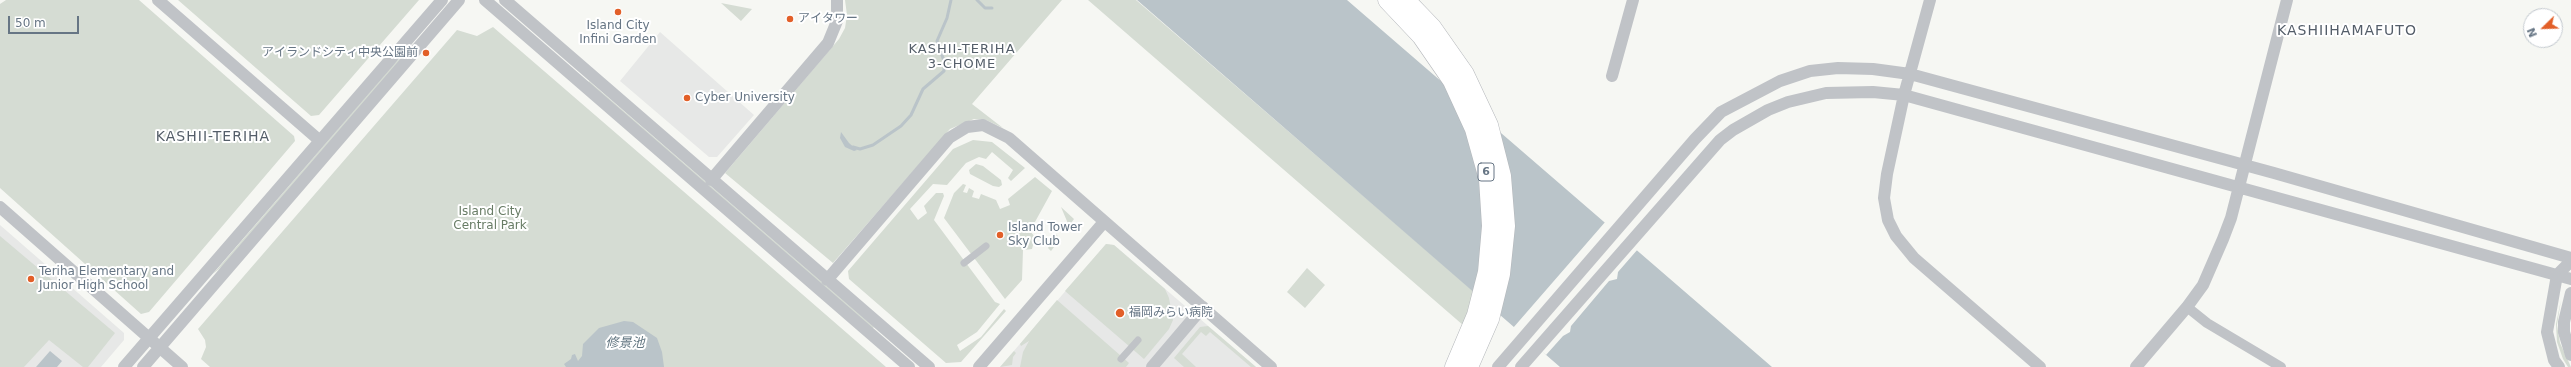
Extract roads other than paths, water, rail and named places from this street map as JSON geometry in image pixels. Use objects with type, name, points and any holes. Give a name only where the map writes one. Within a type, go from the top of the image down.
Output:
[{"type":"highway","name":"6","points":[[1387,0],[1421,36],[1452,81],[1474,129],[1488,180],[1491,226],[1487,272],[1476,315],[1454,367]]},
{"type":"highway","name":"6","points":[[1406,0],[1432,27],[1465,74],[1489,125],[1502,176],[1506,226],[1501,274],[1490,319],[1469,367]]},
{"type":"street","points":[[158,0],[320,140]]},
{"type":"street","points":[[124,367],[442,0]]},
{"type":"street","points":[[143,367],[459,0]]},
{"type":"street","points":[[485,0],[909,367]]},
{"type":"street","points":[[505,0],[711,180],[930,367]]},
{"type":"street","points":[[711,180],[828,43],[837,21],[837,0]]},
{"type":"street","points":[[1612,76],[1633,0]]},
{"type":"street","points":[[1930,0],[1904,96],[1884,188],[1886,208],[1892,229],[1914,258],[2040,367]]},
{"type":"street","points":[[2136,367],[2187,307],[2203,285],[2223,239],[2231,218],[2287,0]]},
{"type":"street","points":[[1498,367],[1720,112],[1780,81],[1810,71],[1838,68],[1873,69],[1910,74],[2244,164],[2571,260],[2557,275],[2548,332],[2554,360],[2559,367]]},
{"type":"street","points":[[1521,367],[1691,171],[1733,130],[1768,110],[1788,102],[1826,93],[1873,92],[1904,96],[2571,279]]},
{"type":"street","points":[[827,280],[949,138],[973,125],[983,125],[1008,138],[1271,367]]},
{"type":"street","points":[[0,207],[182,367]]},
{"type":"street","points":[[979,367],[1104,222]]},
{"type":"street","points":[[964,263],[986,246]]},
{"type":"street","points":[[2571,292],[2564,322],[2564,340],[2571,355]]},
{"type":"street","points":[[1152,367],[1203,307]]},
{"type":"street","points":[[2187,307],[2207,324],[2281,367]]},
{"type":"street","points":[[1122,359],[1138,340]]},
{"type":"water","points":[[1137,0],[1347,0],[1772,367],[1560,367]]},
{"type":"water","points":[[841,132],[849,143],[857,150],[854,151],[845,147],[840,138]]},
{"type":"water","name":"修景池","points":[[624,321],[633,322],[657,338],[662,352],[664,367],[566,367],[564,364],[571,359],[572,355],[575,354],[578,361],[582,356],[583,344],[599,328]]},
{"type":"water","points":[[50,351],[62,361],[57,367],[36,367]]},
{"type":"waterway","points":[[853,147],[860,149],[873,145],[901,126],[911,115],[923,89],[944,71],[944,61],[937,41],[947,18],[951,0]]},
{"type":"waterway","points":[[977,0],[985,8],[992,8]]},
{"type":"place","name":"Island City Infini Garden","points":[[618,12]]},
{"type":"place","name":"アイタワー","points":[[790,19]]},
{"type":"place","name":"アイランドシティ中央公園前","points":[[426,53]]},
{"type":"place","name":"Cyber University","points":[[687,98]]},
{"type":"place","name":"Island Tower Sky Club","points":[[1000,235]]},
{"type":"place","name":"Teriha Elementary and Junior High School","points":[[31,279]]},
{"type":"place","name":"福岡みらい病院","points":[[1120,313]]},
{"type":"district","name":"KASHIIHAMAFUTO","points":[[2347,31]]},
{"type":"district","name":"KASHII-TERIHA 3-CHOME","points":[[962,58]]},
{"type":"district","name":"KASHII-TERIHA","points":[[213,137]]},
{"type":"park label","name":"Island City Central Park","points":[[490,219]]}]
